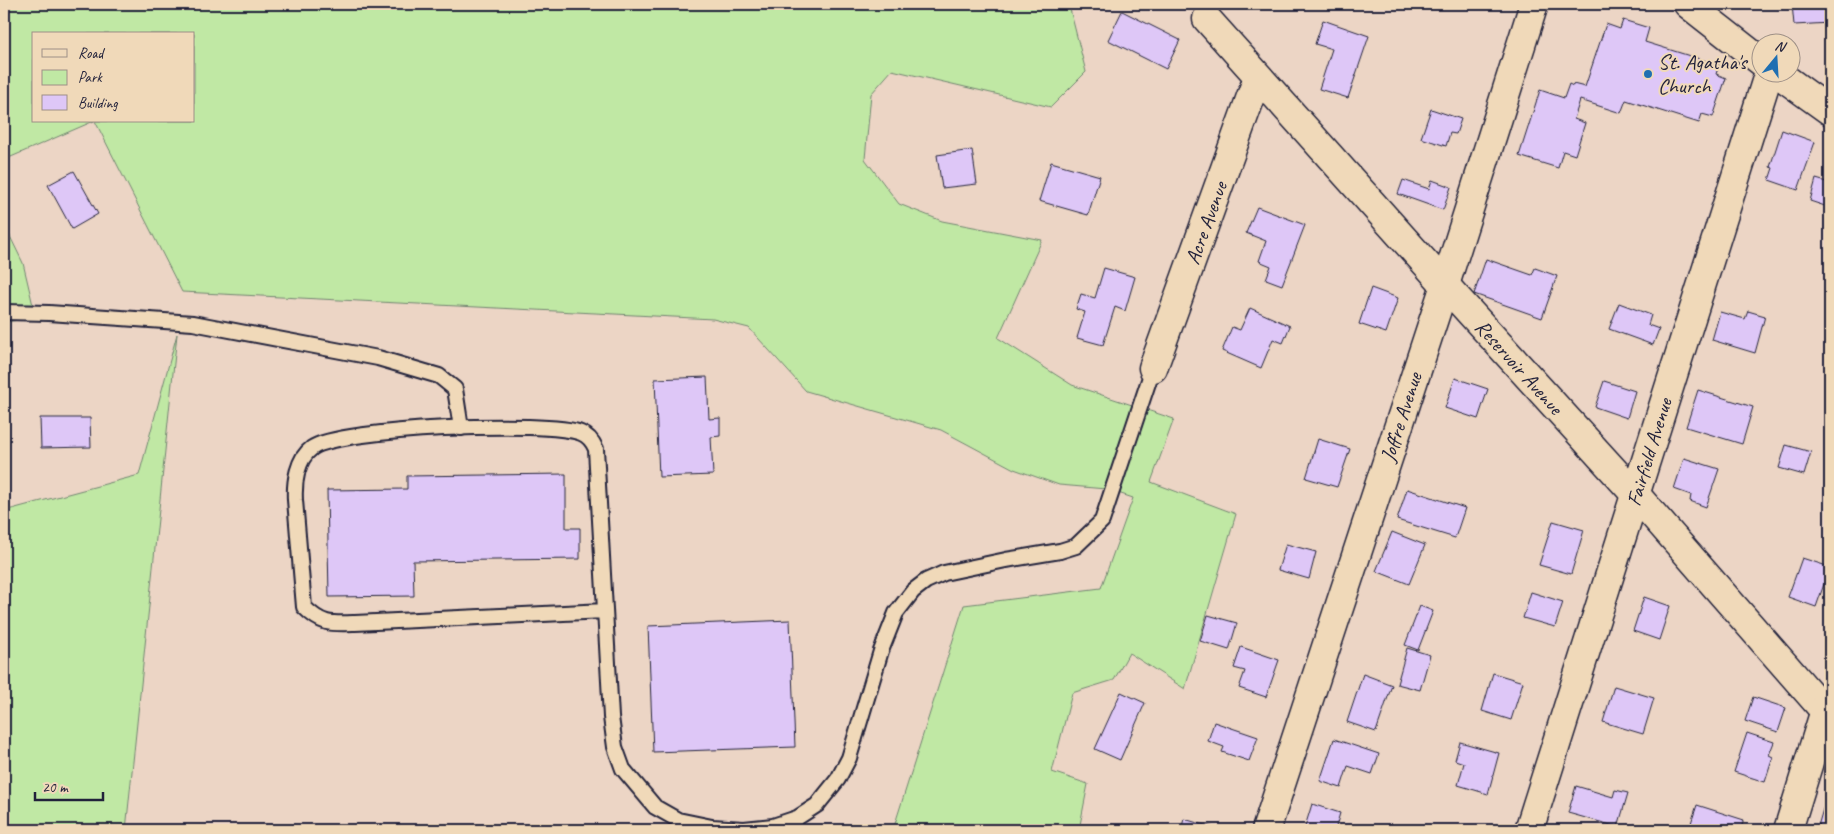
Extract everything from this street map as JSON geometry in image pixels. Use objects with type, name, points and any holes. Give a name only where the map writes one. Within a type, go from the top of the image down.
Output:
[{"type":"street","name":"Joffre Avenue","points":[[1266,830],[1445,286],[1534,4]]},
{"type":"street","points":[[1688,4],[1752,54]]},
{"type":"street","name":"Reservoir Avenue","points":[[1206,18],[1445,286],[1828,707]]},
{"type":"street","name":"Acre Avenue","points":[[1153,368],[1258,77]]},
{"type":"street","name":"Fairfield Avenue","points":[[1529,830],[1766,82]]},
{"type":"street","points":[[1790,82],[1830,111]]},
{"type":"street","points":[[1788,830],[1828,707]]},
{"type":"lane","points":[[4,312],[49,313],[193,324],[378,358],[439,376],[455,389],[461,428]]},
{"type":"lane","points":[[605,611],[332,624],[316,619],[304,607],[294,487],[303,456],[314,446],[325,442],[360,436],[500,425],[581,432],[591,439],[596,449],[611,717],[616,747],[623,769],[655,807],[678,820],[712,827],[744,829],[773,826],[797,818],[817,805],[838,779],[849,758],[881,651],[896,613],[913,591],[926,580],[944,573],[1060,551],[1076,546],[1102,521],[1153,368]]},
{"type":"green space","points":[[4,4],[1076,4],[1070,9],[1086,72],[1051,107],[892,70],[871,94],[865,159],[899,204],[942,221],[1042,240],[998,338],[1072,385],[1174,419],[1151,482],[1236,514],[1185,689],[1129,653],[1114,680],[1072,693],[1052,772],[1088,784],[1079,830],[893,830],[964,605],[1101,588],[1133,498],[1106,489],[1059,485],[1014,469],[941,430],[806,391],[749,328],[713,319],[182,292],[96,122],[195,122],[195,32],[32,32],[32,122],[92,122],[4,160]]},
{"type":"green space","points":[[4,224],[23,263],[36,318],[4,322]]},
{"type":"green space","points":[[177,334],[126,830],[4,830],[4,511],[139,475]]},
{"type":"building","points":[[1792,4],[1830,4],[1830,23],[1794,25]]},
{"type":"building","points":[[1122,11],[1180,40],[1166,69],[1108,40]]},
{"type":"building","points":[[1323,20],[1369,36],[1348,98],[1319,89],[1332,49],[1315,44]]},
{"type":"building","name":"St. Agatha's Church","points":[[1623,20],[1649,28],[1645,42],[1719,65],[1716,74],[1726,78],[1713,117],[1702,114],[1699,123],[1626,100],[1621,113],[1580,100],[1574,119],[1585,123],[1575,155],[1563,151],[1558,168],[1519,156],[1540,90],[1564,98],[1569,84],[1585,87],[1606,24],[1620,29]]},
{"type":"building","points":[[1431,109],[1461,119],[1456,134],[1450,133],[1446,146],[1421,138]]},
{"type":"building","points":[[1782,130],[1815,142],[1798,190],[1769,180],[1773,168],[1770,167]]},
{"type":"building","points":[[972,150],[977,184],[942,188],[937,155]]},
{"type":"building","points":[[1051,162],[1100,176],[1088,215],[1039,201]]},
{"type":"building","points":[[74,171],[98,214],[72,229],[48,185]]},
{"type":"building","points":[[1816,179],[1830,183],[1825,206],[1810,201]]},
{"type":"building","points":[[1403,180],[1429,189],[1432,180],[1451,187],[1443,210],[1398,194]]},
{"type":"building","points":[[1257,207],[1305,225],[1282,285],[1266,279],[1271,266],[1259,261],[1266,241],[1246,233]]},
{"type":"building","points":[[1486,259],[1532,275],[1535,268],[1557,276],[1542,318],[1474,294]]},
{"type":"building","points":[[1104,268],[1135,277],[1125,311],[1115,307],[1103,345],[1077,338],[1085,312],[1076,309],[1081,294],[1095,298]]},
{"type":"building","points":[[1371,288],[1398,298],[1386,333],[1359,324]]},
{"type":"building","points":[[1619,303],[1651,315],[1648,325],[1659,329],[1653,345],[1609,329]]},
{"type":"building","points":[[1250,308],[1290,326],[1283,343],[1273,339],[1261,368],[1222,351],[1232,327],[1240,330]]},
{"type":"building","points":[[1748,311],[1765,316],[1755,353],[1712,340],[1720,312],[1745,319]]},
{"type":"building","points":[[707,377],[709,419],[720,418],[720,436],[711,437],[713,475],[659,477],[655,379]]},
{"type":"building","points":[[1455,378],[1488,389],[1478,419],[1445,408]]},
{"type":"building","points":[[1604,381],[1635,391],[1627,418],[1595,407]]},
{"type":"building","points":[[1698,390],[1753,407],[1742,444],[1686,427]]},
{"type":"building","points":[[40,418],[90,418],[91,447],[41,448]]},
{"type":"building","points":[[1318,439],[1350,449],[1337,487],[1306,478]]},
{"type":"building","points":[[1786,445],[1811,452],[1804,475],[1779,468]]},
{"type":"building","points":[[1684,458],[1719,469],[1706,507],[1690,501],[1691,495],[1674,489]]},
{"type":"building","points":[[566,474],[566,528],[580,528],[580,559],[413,561],[414,596],[329,597],[327,490],[407,489],[407,476]]},
{"type":"building","points":[[1407,489],[1465,508],[1455,538],[1397,520]]},
{"type":"building","points":[[1553,521],[1584,530],[1571,574],[1539,565]]},
{"type":"building","points":[[1392,532],[1425,545],[1409,584],[1376,571]]},
{"type":"building","points":[[1286,544],[1316,552],[1309,579],[1278,570]]},
{"type":"building","points":[[1802,558],[1830,567],[1816,607],[1788,597]]},
{"type":"building","points":[[1531,592],[1563,602],[1555,627],[1523,618]]},
{"type":"building","points":[[1644,597],[1670,606],[1659,640],[1633,631]]},
{"type":"building","points":[[1420,606],[1433,611],[1418,650],[1405,645]]},
{"type":"building","points":[[1208,615],[1237,623],[1229,650],[1200,641]]},
{"type":"building","points":[[790,620],[795,747],[653,752],[648,626]]},
{"type":"building","points":[[1241,647],[1279,660],[1266,697],[1239,688],[1245,671],[1234,668]]},
{"type":"building","points":[[1407,648],[1430,655],[1420,690],[1397,684]]},
{"type":"building","points":[[1493,673],[1523,682],[1511,720],[1482,711]]},
{"type":"building","points":[[1363,674],[1392,685],[1376,732],[1347,722]]},
{"type":"building","points":[[1614,686],[1654,698],[1643,734],[1603,722]]},
{"type":"building","points":[[1121,692],[1145,703],[1120,760],[1095,749]]},
{"type":"building","points":[[1753,697],[1786,708],[1778,732],[1745,721]]},
{"type":"building","points":[[1214,722],[1258,737],[1249,761],[1222,752],[1224,747],[1208,741]]},
{"type":"building","points":[[1747,733],[1774,742],[1769,755],[1773,757],[1765,782],[1734,772]]},
{"type":"building","points":[[1334,739],[1379,754],[1372,774],[1348,766],[1341,788],[1320,781]]},
{"type":"building","points":[[1460,742],[1499,753],[1488,794],[1458,785],[1464,763],[1455,760]]},
{"type":"building","points":[[1576,786],[1613,797],[1615,790],[1628,793],[1618,827],[1568,813]]},
{"type":"building","points":[[1826,799],[1830,800],[1830,830],[1818,826]]},
{"type":"building","points":[[1312,804],[1340,813],[1335,830],[1304,830]]},
{"type":"building","points":[[1697,805],[1744,820],[1740,830],[1707,830],[1707,828],[1691,823]]},
{"type":"building","points":[[1184,819],[1222,830],[1181,830]]},
{"type":"building","points":[[1634,824],[1654,830],[1632,830]]},
{"type":"place","name":"St. Agatha's Church","points":[[1648,74]]}]
